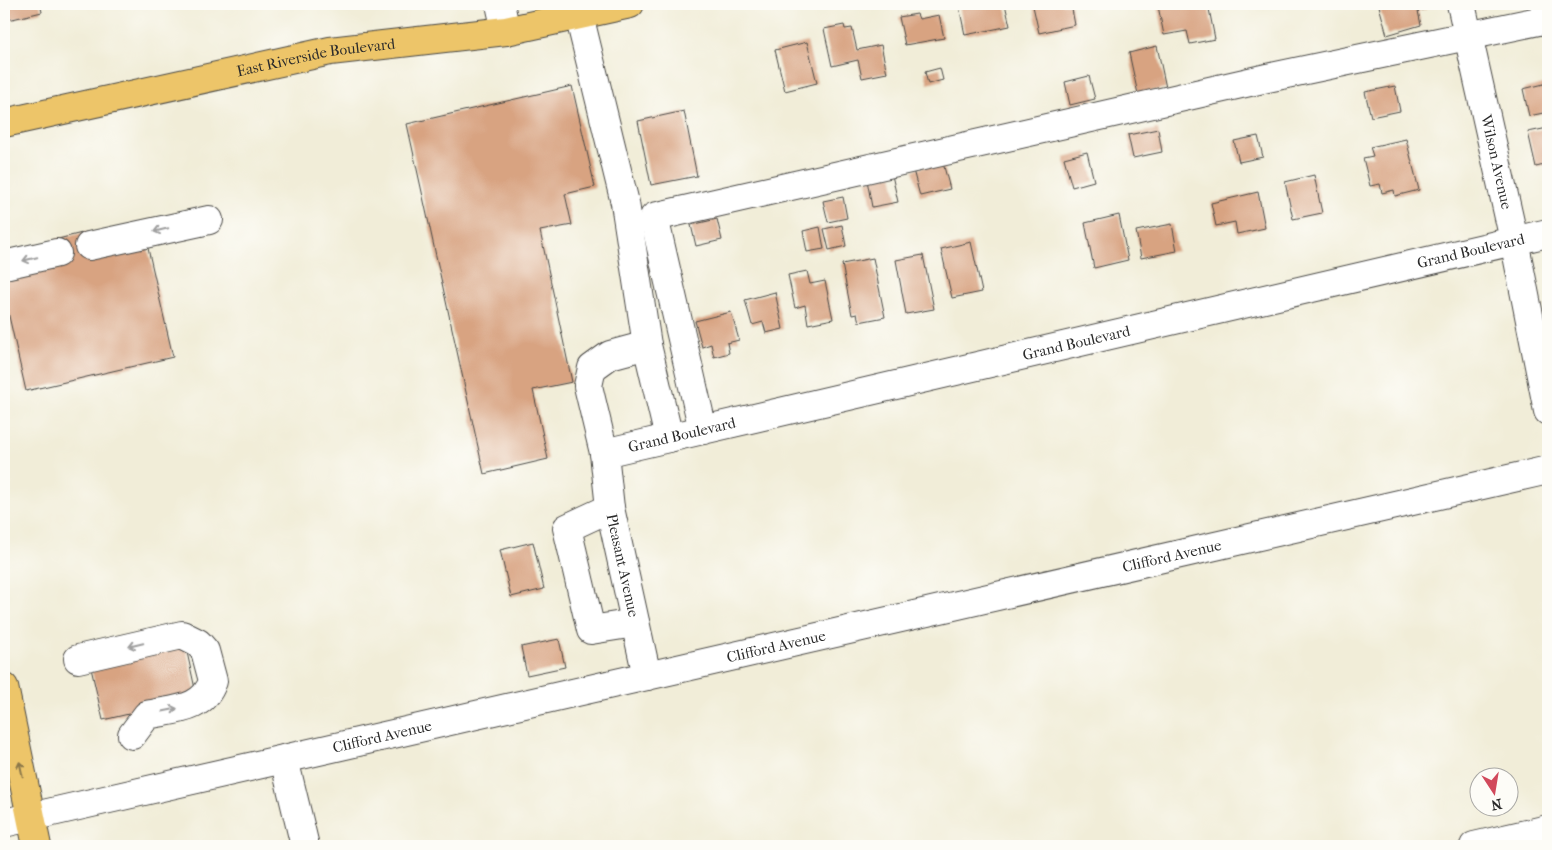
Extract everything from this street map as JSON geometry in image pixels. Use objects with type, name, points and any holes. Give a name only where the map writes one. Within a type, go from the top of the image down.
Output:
[{"type":"main road","name":"East Riverside Boulevard","points":[[4,123],[330,51],[506,31],[630,4]]},
{"type":"main road","points":[[4,687],[37,846]]},
{"type":"street","points":[[500,4],[506,31]]},
{"type":"street","name":"Wilson Avenue","points":[[1461,4],[1514,240],[1548,411]]},
{"type":"street","points":[[579,15],[625,203],[647,345],[669,438]]},
{"type":"street","points":[[703,430],[654,217],[1267,78],[1469,38],[1548,20]]},
{"type":"street","points":[[90,246],[209,220]]},
{"type":"street","name":"Grand Boulevard","points":[[604,454],[1548,233]]},
{"type":"street","points":[[4,265],[57,253]]},
{"type":"street","name":"Pleasant Avenue","points":[[647,345],[610,355],[592,368],[588,386],[604,454],[610,508],[648,676]]},
{"type":"street","name":"Clifford Avenue","points":[[4,824],[1548,470]]},
{"type":"street","points":[[610,508],[567,528],[591,630],[635,623]]},
{"type":"street","points":[[78,659],[182,635],[198,643],[205,651],[212,681],[204,698],[197,704],[147,715],[132,735]]},
{"type":"street","points":[[284,759],[305,846]]},
{"type":"street","points":[[1474,846],[1548,829]]},
{"type":"building","points":[[4,4],[40,4],[42,12],[4,21]]},
{"type":"building","points":[[970,4],[1005,4],[1010,26],[965,35],[959,6]]},
{"type":"building","points":[[1071,4],[1075,25],[1039,33],[1033,6]]},
{"type":"building","points":[[1208,4],[1215,39],[1190,44],[1187,31],[1164,35],[1158,6]]},
{"type":"building","points":[[1387,4],[1426,4],[1427,9],[1418,11],[1421,25],[1387,35],[1379,6]]},
{"type":"building","points":[[917,14],[919,19],[939,15],[944,38],[905,45],[899,17]]},
{"type":"building","points":[[844,25],[845,29],[852,28],[857,50],[881,45],[887,73],[862,78],[858,60],[832,66],[824,29]]},
{"type":"building","points":[[807,42],[817,83],[785,91],[775,50]]},
{"type":"building","points":[[1157,46],[1166,88],[1138,94],[1129,53]]},
{"type":"building","points":[[940,68],[943,80],[928,84],[925,72]]},
{"type":"building","points":[[1089,76],[1095,99],[1070,105],[1065,82]]},
{"type":"building","points":[[1548,83],[1548,112],[1529,116],[1523,89]]},
{"type":"building","points":[[572,86],[595,187],[565,194],[572,225],[540,231],[572,382],[533,390],[548,459],[484,474],[407,124]]},
{"type":"building","points":[[1395,86],[1400,111],[1371,117],[1365,92]]},
{"type":"building","points":[[684,111],[697,176],[651,185],[638,121]]},
{"type":"building","points":[[1548,128],[1548,164],[1536,167],[1528,132]]},
{"type":"building","points":[[1158,129],[1162,152],[1133,158],[1128,135]]},
{"type":"building","points":[[1258,136],[1263,157],[1239,162],[1234,141]]},
{"type":"building","points":[[1406,139],[1419,190],[1395,196],[1394,190],[1382,193],[1380,184],[1370,186],[1363,158],[1373,156],[1370,147]]},
{"type":"building","points":[[1087,152],[1094,181],[1072,187],[1064,158]]},
{"type":"building","points":[[943,163],[950,189],[920,196],[913,170]]},
{"type":"building","points":[[892,175],[898,202],[872,207],[867,180]]},
{"type":"building","points":[[1314,175],[1322,213],[1293,219],[1285,182]]},
{"type":"building","points":[[1258,192],[1265,228],[1237,234],[1235,222],[1216,226],[1211,203]]},
{"type":"building","points":[[843,197],[847,218],[828,222],[823,201]]},
{"type":"building","points":[[1119,215],[1128,260],[1094,268],[1085,223]]},
{"type":"building","points":[[717,219],[722,240],[696,246],[691,225]]},
{"type":"building","points":[[1172,224],[1177,251],[1141,258],[1136,231]]},
{"type":"building","points":[[842,225],[846,246],[829,250],[824,229]]},
{"type":"building","points":[[820,227],[824,249],[807,252],[803,231]]},
{"type":"building","points":[[86,232],[92,257],[147,244],[173,357],[26,391],[4,294],[4,275],[59,262],[54,240]]},
{"type":"building","points":[[971,242],[982,292],[952,298],[941,249]]},
{"type":"building","points":[[923,255],[934,309],[906,314],[896,260]]},
{"type":"building","points":[[873,258],[885,317],[859,322],[857,314],[852,315],[842,264]]},
{"type":"building","points":[[807,271],[810,284],[825,281],[833,319],[808,324],[805,305],[795,308],[788,275]]},
{"type":"building","points":[[775,292],[783,329],[766,333],[763,322],[752,325],[745,300]]},
{"type":"building","points":[[731,312],[739,340],[727,343],[729,353],[714,357],[711,344],[702,347],[695,321]]},
{"type":"building","points":[[533,542],[544,589],[511,597],[500,550]]},
{"type":"building","points":[[559,639],[565,667],[527,675],[521,647]]},
{"type":"building","points":[[185,643],[197,698],[103,720],[90,664]]}]
